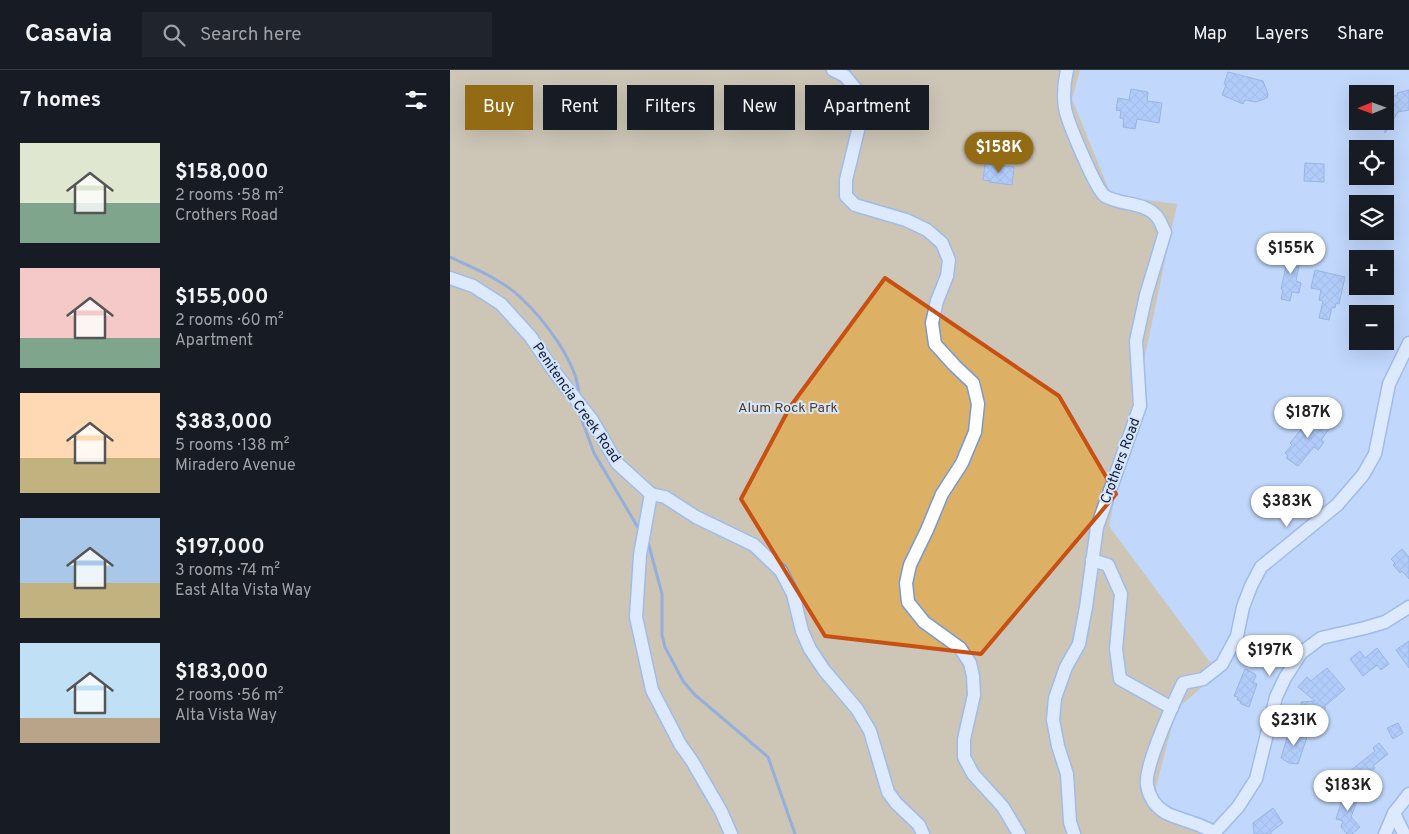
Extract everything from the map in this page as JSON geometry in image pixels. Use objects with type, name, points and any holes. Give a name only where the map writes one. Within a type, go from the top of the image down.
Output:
[{"type":"street","points":[[833,70],[845,76],[859,93],[861,118],[846,180],[846,196],[856,205],[906,220],[927,230],[942,243],[949,260],[947,276],[937,301],[932,323],[935,344],[973,383],[978,404],[975,432],[962,462],[942,494],[910,565],[906,583],[908,602],[924,622],[960,648],[970,664],[974,676],[974,695],[964,738],[964,757],[973,774],[1003,808],[1019,834]]},
{"type":"street","name":"Crothers Road","points":[[1068,70],[1063,86],[1065,110],[1093,177],[1103,194],[1112,199],[1145,207],[1157,216],[1165,232],[1146,295],[1136,341],[1140,406],[1097,528],[1079,644],[1066,668],[1055,698],[1053,720],[1058,746],[1067,774],[1070,822],[1074,834]]},
{"type":"street","name":"Penitencia Creek Road","points":[[450,278],[472,286],[501,304],[530,336],[592,420],[617,463],[651,494]]},
{"type":"street","points":[[1409,343],[1389,384],[1374,454],[1364,475],[1337,505],[1261,567],[1243,607],[1237,636],[1222,664],[1203,679],[1183,683],[1150,765],[1147,784],[1154,803],[1166,812],[1215,833],[1238,807],[1256,779],[1276,696],[1300,653],[1321,638],[1385,622],[1409,607]]},
{"type":"street","points":[[731,834],[721,811],[680,744],[652,690],[636,617],[640,555],[651,494],[665,497],[696,517],[754,545],[781,572],[793,594],[802,631],[810,649],[824,670],[857,710],[870,732],[888,792],[896,803],[919,825],[924,834]]},
{"type":"street","points":[[1092,560],[1108,565],[1122,594],[1116,650],[1120,679],[1172,708]]},
{"type":"street","points":[[1385,834],[1394,813],[1409,794]]},
{"type":"street","points":[[1394,813],[1404,834]]},
{"type":"highlighted area","points":[[885,278],[1059,396],[1116,494],[981,654],[825,636],[741,499],[790,407]]},
{"type":"green space","name":"Alum Rock Park","points":[[450,70],[1080,70],[1072,99],[1111,195],[1177,204],[1109,526],[1218,673],[1176,710],[1156,787],[1157,800],[1170,809],[1218,834],[450,834]]},
{"type":"building","points":[[1228,72],[1263,81],[1268,94],[1267,98],[1256,102],[1245,100],[1243,104],[1222,95]]},
{"type":"building","points":[[1131,89],[1148,92],[1147,101],[1162,103],[1159,123],[1137,119],[1135,129],[1123,127],[1124,119],[1120,118],[1121,111],[1116,110],[1118,98],[1129,100]]},
{"type":"building","points":[[1409,90],[1409,110],[1398,112],[1394,118],[1394,96],[1398,95],[1397,93]]},
{"type":"building","points":[[1305,163],[1324,164],[1324,182],[1304,181]]},
{"type":"building","points":[[985,164],[1014,167],[1012,185],[983,180]]},
{"type":"building","points":[[1290,248],[1302,251],[1296,281],[1301,283],[1299,293],[1292,292],[1290,301],[1281,299],[1283,290],[1281,289]]},
{"type":"building","points":[[1315,270],[1345,277],[1339,304],[1336,303],[1335,308],[1332,307],[1329,320],[1319,318],[1323,301],[1319,300],[1321,290],[1311,288]]},
{"type":"building","points":[[1315,412],[1333,424],[1321,440],[1324,442],[1318,450],[1314,447],[1298,466],[1286,458],[1288,456],[1285,453],[1292,445],[1290,443]]},
{"type":"building","points":[[1402,549],[1409,557],[1409,579],[1402,571],[1400,573],[1393,565],[1395,563],[1391,559]]},
{"type":"building","points":[[1409,641],[1409,668],[1396,650]]},
{"type":"building","points":[[1377,648],[1389,664],[1381,670],[1377,665],[1363,676],[1350,659],[1360,651],[1365,658]]},
{"type":"building","points":[[1327,668],[1345,689],[1325,706],[1325,716],[1315,717],[1314,714],[1302,714],[1301,702],[1315,701],[1298,687],[1307,677],[1311,681]]},
{"type":"building","points":[[1245,669],[1255,674],[1253,682],[1257,684],[1249,707],[1241,704],[1237,700],[1238,697],[1234,696]]},
{"type":"building","points":[[1398,723],[1403,733],[1393,739],[1387,728]]},
{"type":"building","points":[[1294,730],[1308,734],[1298,764],[1289,763],[1281,758],[1287,738],[1291,738]]},
{"type":"building","points":[[1379,743],[1388,754],[1373,766],[1375,768],[1357,779],[1350,771],[1375,751],[1373,748]]},
{"type":"building","points":[[1345,790],[1360,794],[1351,817],[1360,827],[1352,834],[1347,834],[1341,827],[1343,821],[1336,819]]},
{"type":"building","points":[[1273,808],[1283,823],[1271,834],[1254,834],[1253,823]]},
{"type":"waterway","points":[[450,257],[504,285],[529,306],[549,329],[566,355],[573,369],[579,395]]},
{"type":"waterway","points":[[579,412],[594,453],[640,531]]},
{"type":"waterway","points":[[648,542],[662,594],[662,635],[665,647],[683,681],[694,694],[768,757],[795,834]]}]
